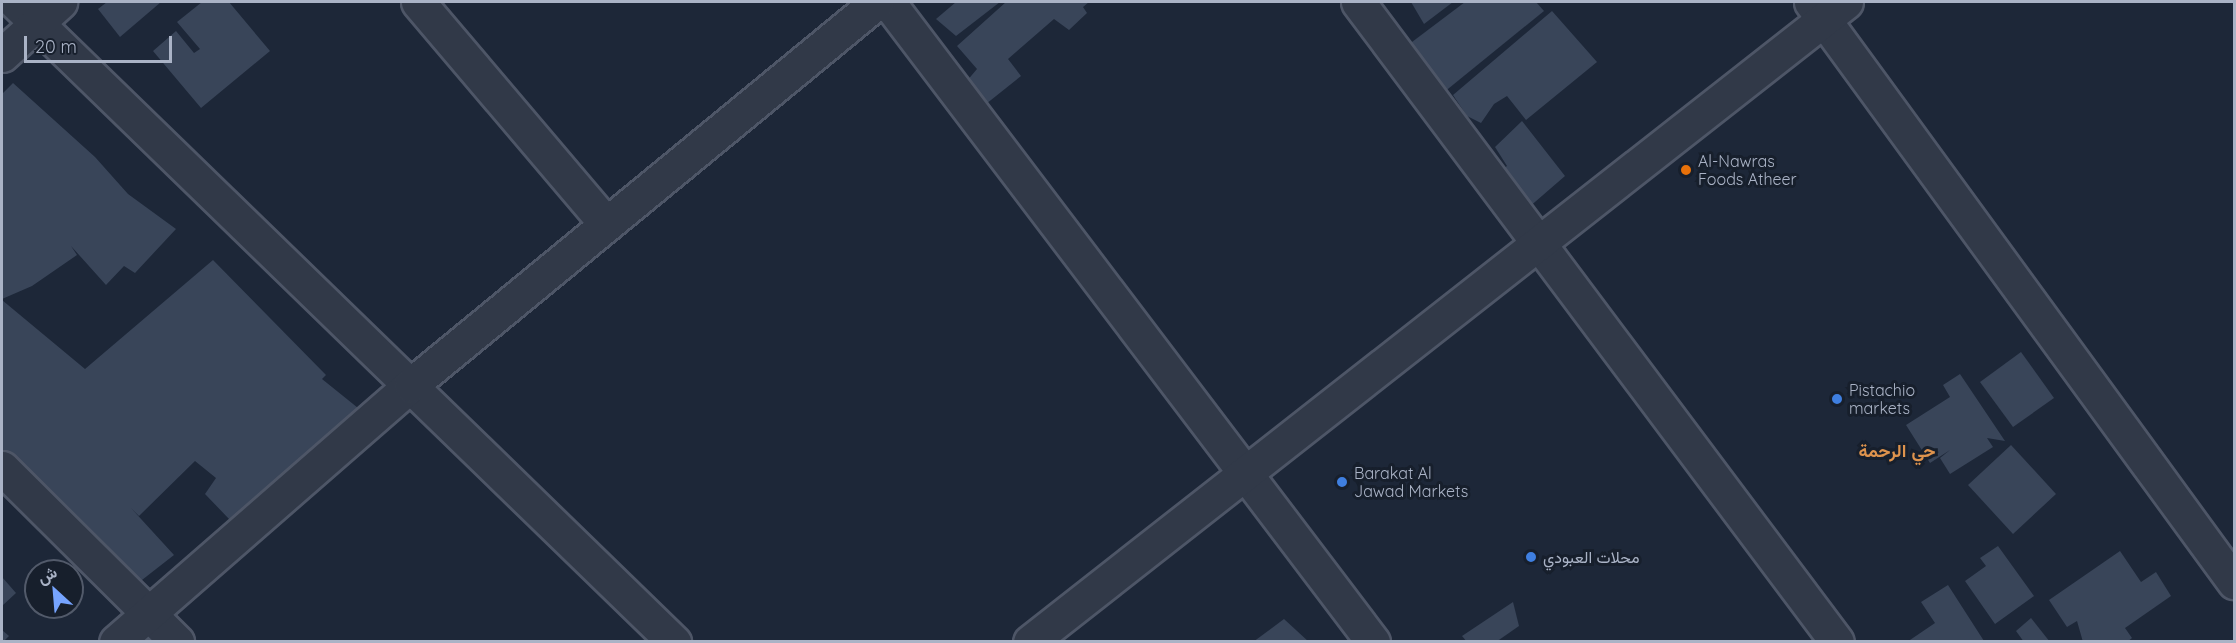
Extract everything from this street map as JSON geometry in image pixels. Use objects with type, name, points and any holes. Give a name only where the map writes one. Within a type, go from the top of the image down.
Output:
[{"type":"street","points":[[418,2],[606,224]]},
{"type":"street","points":[[116,642],[411,385],[877,2]]},
{"type":"street","points":[[888,2],[1374,642]]},
{"type":"street","points":[[1358,2],[1837,642]]},
{"type":"street","points":[[1030,642],[1538,242],[1827,7],[2235,582]]},
{"type":"street","points":[[2,55],[37,9],[411,385],[675,642]]},
{"type":"street","points":[[2,468],[177,642]]},
{"type":"building","points":[[107,2],[161,2],[120,37],[98,9]]},
{"type":"building","points":[[202,2],[229,2],[270,51],[201,108],[153,51],[176,31],[194,53],[200,49],[177,22]]},
{"type":"building","points":[[956,2],[1000,2],[956,36],[936,19]]},
{"type":"building","points":[[1006,2],[1089,2],[1083,7],[1087,13],[1069,30],[1054,19],[1008,59],[1021,76],[986,104],[966,82],[977,69],[957,46]]},
{"type":"building","points":[[1411,2],[1453,2],[1424,24]]},
{"type":"building","points":[[1465,2],[1536,2],[1544,11],[1443,93],[1408,45]]},
{"type":"building","points":[[1552,11],[1597,62],[1526,120],[1507,96],[1494,104],[1481,123],[1467,116],[1453,95]]},
{"type":"building","points":[[13,83],[95,157],[128,194],[176,229],[135,273],[124,266],[106,285],[71,246],[77,255],[32,286],[2,299],[2,94]]},
{"type":"building","points":[[1522,121],[1565,176],[1521,214],[1498,163],[1504,168],[1507,166],[1495,147]]},
{"type":"building","points":[[213,260],[326,375],[322,379],[363,412],[230,520],[205,494],[216,478],[195,461],[139,516],[131,508],[174,555],[133,587],[2,459],[2,300],[85,369]]},
{"type":"building","points":[[2021,352],[2054,398],[2013,427],[1980,382]]},
{"type":"building","points":[[1960,374],[2005,441],[1987,438],[1993,447],[1950,474],[1940,458],[1950,450],[1930,463],[1906,425],[1950,397],[1943,385]]},
{"type":"building","points":[[2011,445],[2056,494],[2013,534],[1968,485]]},
{"type":"building","points":[[1998,546],[2034,596],[1995,624],[1965,581],[1986,566],[1980,558]]},
{"type":"building","points":[[2120,551],[2141,582],[2156,572],[2171,596],[2125,628],[2132,638],[2127,642],[2083,642],[2077,621],[2067,627],[2049,600]]},
{"type":"building","points":[[2,577],[16,593],[2,606]]},
{"type":"building","points":[[1948,585],[1984,641],[1907,642],[1935,623],[1921,602]]},
{"type":"building","points":[[1513,602],[1519,626],[1496,642],[1467,642],[1462,636]]},
{"type":"building","points":[[2031,618],[2050,642],[2024,642],[2016,631]]},
{"type":"building","points":[[1284,619],[1309,642],[1253,642]]},
{"type":"building","points":[[2,630],[9,636],[3,642],[2,642]]},
{"type":"place","name":"Al-Nawras Foods Atheer","points":[[1686,170]]},
{"type":"place","name":"Pistachio markets","points":[[1837,399]]},
{"type":"place","name":"Barakat Al Jawad Markets","points":[[1342,482]]},
{"type":"place","name":"محلات العبودي","points":[[1531,557]]},
{"type":"district","name":"حي الرحمة","points":[[1897,451]]}]
